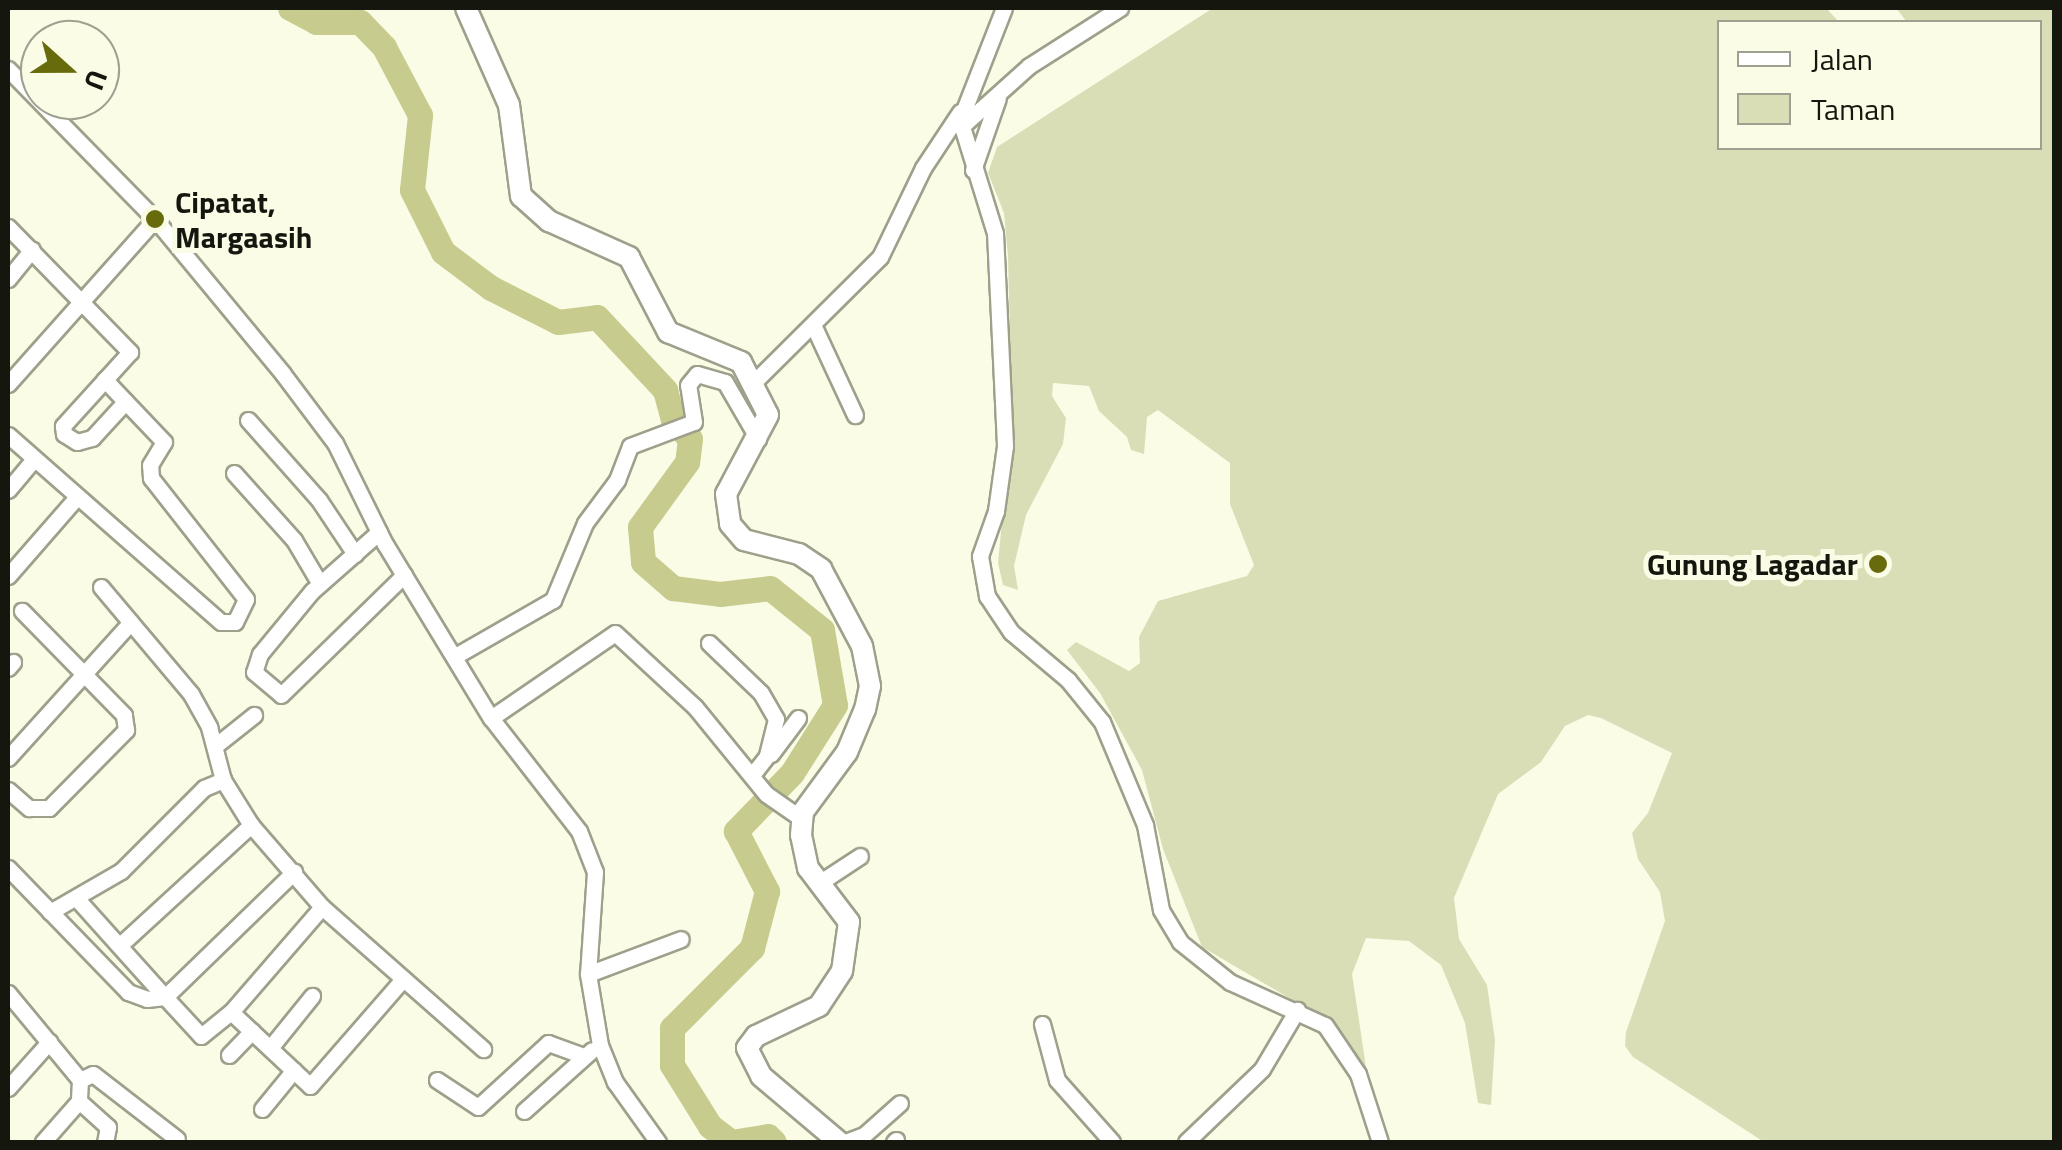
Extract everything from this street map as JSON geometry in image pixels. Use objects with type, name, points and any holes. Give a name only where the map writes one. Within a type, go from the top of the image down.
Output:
[{"type":"street","points":[[466,8],[509,105],[521,196],[550,220],[622,251],[668,332],[729,352],[762,374],[768,415],[726,494],[730,524],[744,540],[799,554],[821,569],[862,646],[870,686],[858,732],[818,785],[802,819],[804,858],[828,878],[849,922],[834,990],[819,1006],[756,1036],[747,1048],[761,1076],[845,1140],[864,1136],[900,1103]]},
{"type":"street","points":[[762,374],[815,328],[880,258],[923,168],[961,120],[1004,8]]},
{"type":"street","points":[[961,120],[1000,94],[1067,39],[1120,8]]},
{"type":"street","points":[[9,72],[155,219],[334,443],[404,575],[457,655],[491,718],[589,851],[596,888],[588,974],[600,1045],[621,1092],[658,1142]]},
{"type":"street","points":[[972,170],[1000,94]]},
{"type":"street","points":[[961,120],[972,170],[995,233],[1004,446],[996,512],[980,556],[987,596],[1012,632],[1068,680],[1102,722],[1144,825],[1161,910],[1180,942],[1220,977],[1325,1025],[1358,1074],[1380,1142]]},
{"type":"street","points":[[8,384],[155,219]]},
{"type":"street","points":[[8,227],[130,352],[64,426],[64,434],[78,442],[92,438],[125,402]]},
{"type":"street","points":[[8,278],[32,249]]},
{"type":"street","points":[[815,328],[855,415]]},
{"type":"street","points":[[457,655],[553,600],[588,515],[617,480],[630,446],[692,424],[688,386],[704,372],[725,382],[758,440]]},
{"type":"street","points":[[8,435],[221,622],[243,614],[246,600],[150,478],[150,466],[164,442],[105,380]]},
{"type":"street","points":[[248,420],[319,500],[354,554]]},
{"type":"street","points":[[8,490],[34,460]]},
{"type":"street","points":[[234,474],[294,540],[320,584]]},
{"type":"street","points":[[8,576],[77,497]]},
{"type":"street","points":[[380,532],[320,584],[253,668],[277,695],[404,575]]},
{"type":"street","points":[[101,587],[191,694],[215,746],[223,780],[251,824],[322,907],[483,1048]]},
{"type":"street","points":[[8,790],[36,811],[48,808],[126,730],[124,715],[22,612]]},
{"type":"street","points":[[8,758],[131,622]]},
{"type":"street","points":[[491,718],[612,632],[695,707],[770,798],[802,819]]},
{"type":"street","points":[[709,643],[768,702],[776,719],[767,756]]},
{"type":"street","points":[[215,746],[254,715]]},
{"type":"street","points":[[752,775],[767,756],[790,738],[798,718]]},
{"type":"street","points":[[50,912],[133,862],[204,788],[223,780]]},
{"type":"street","points":[[120,945],[251,824]]},
{"type":"street","points":[[828,878],[860,856]]},
{"type":"street","points":[[8,868],[128,992],[147,999],[166,996],[294,872]]},
{"type":"street","points":[[77,899],[202,1036],[231,1012],[322,907]]},
{"type":"street","points":[[588,974],[681,939]]},
{"type":"street","points":[[231,1012],[316,1085],[403,979]]},
{"type":"street","points":[[8,995],[80,1080],[79,1101],[44,1142]]},
{"type":"street","points":[[270,1048],[312,996]]},
{"type":"street","points":[[1186,1142],[1262,1069],[1297,1010]]},
{"type":"street","points":[[1042,1024],[1057,1080],[1112,1142]]},
{"type":"street","points":[[229,1055],[252,1031]]},
{"type":"street","points":[[8,1088],[48,1042]]},
{"type":"street","points":[[437,1080],[478,1107],[548,1043],[584,1056]]},
{"type":"street","points":[[524,1110],[600,1045]]},
{"type":"street","points":[[262,1109],[294,1070]]},
{"type":"street","points":[[80,1080],[93,1074],[177,1139]]},
{"type":"street","points":[[79,1101],[108,1126],[105,1142]]},
{"type":"green space","points":[[1213,8],[1826,8],[1837,20],[1717,20],[1717,150],[2042,150],[2042,20],[1905,20],[1896,8],[2054,8],[2054,1142],[1764,1142],[1633,1057],[1625,1046],[1626,1032],[1665,921],[1660,892],[1638,859],[1632,833],[1648,813],[1672,753],[1588,715],[1565,726],[1541,762],[1498,794],[1454,898],[1459,939],[1487,985],[1495,1040],[1491,1105],[1478,1103],[1465,1023],[1441,965],[1409,941],[1366,938],[1352,974],[1366,1067],[1330,1022],[1202,947],[1163,849],[1142,770],[1100,693],[1067,650],[1076,642],[1129,671],[1140,663],[1139,637],[1158,601],[1247,576],[1254,565],[1230,504],[1230,463],[1158,410],[1147,417],[1144,454],[1131,450],[1127,437],[1099,411],[1089,386],[1053,383],[1052,396],[1066,418],[1063,444],[1026,515],[1014,566],[1018,590],[1003,585],[998,563],[1012,418],[1004,213],[988,173],[997,147]]},
{"type":"waterway","points":[[290,8],[316,22],[360,22],[384,47],[420,115],[412,190],[443,252],[491,288],[558,322],[597,317],[665,390],[673,420],[690,439],[687,462],[640,527],[643,562],[673,588],[720,594],[770,588],[822,630],[835,705],[792,773],[736,831],[767,891],[752,948],[672,1028],[672,1065],[710,1126],[731,1142],[768,1136],[774,1142]]},
{"type":"place","name":"Cipatat, Margaasih","points":[[155,219]]},
{"type":"place","name":"Gunung Lagadar","points":[[1878,564]]}]
